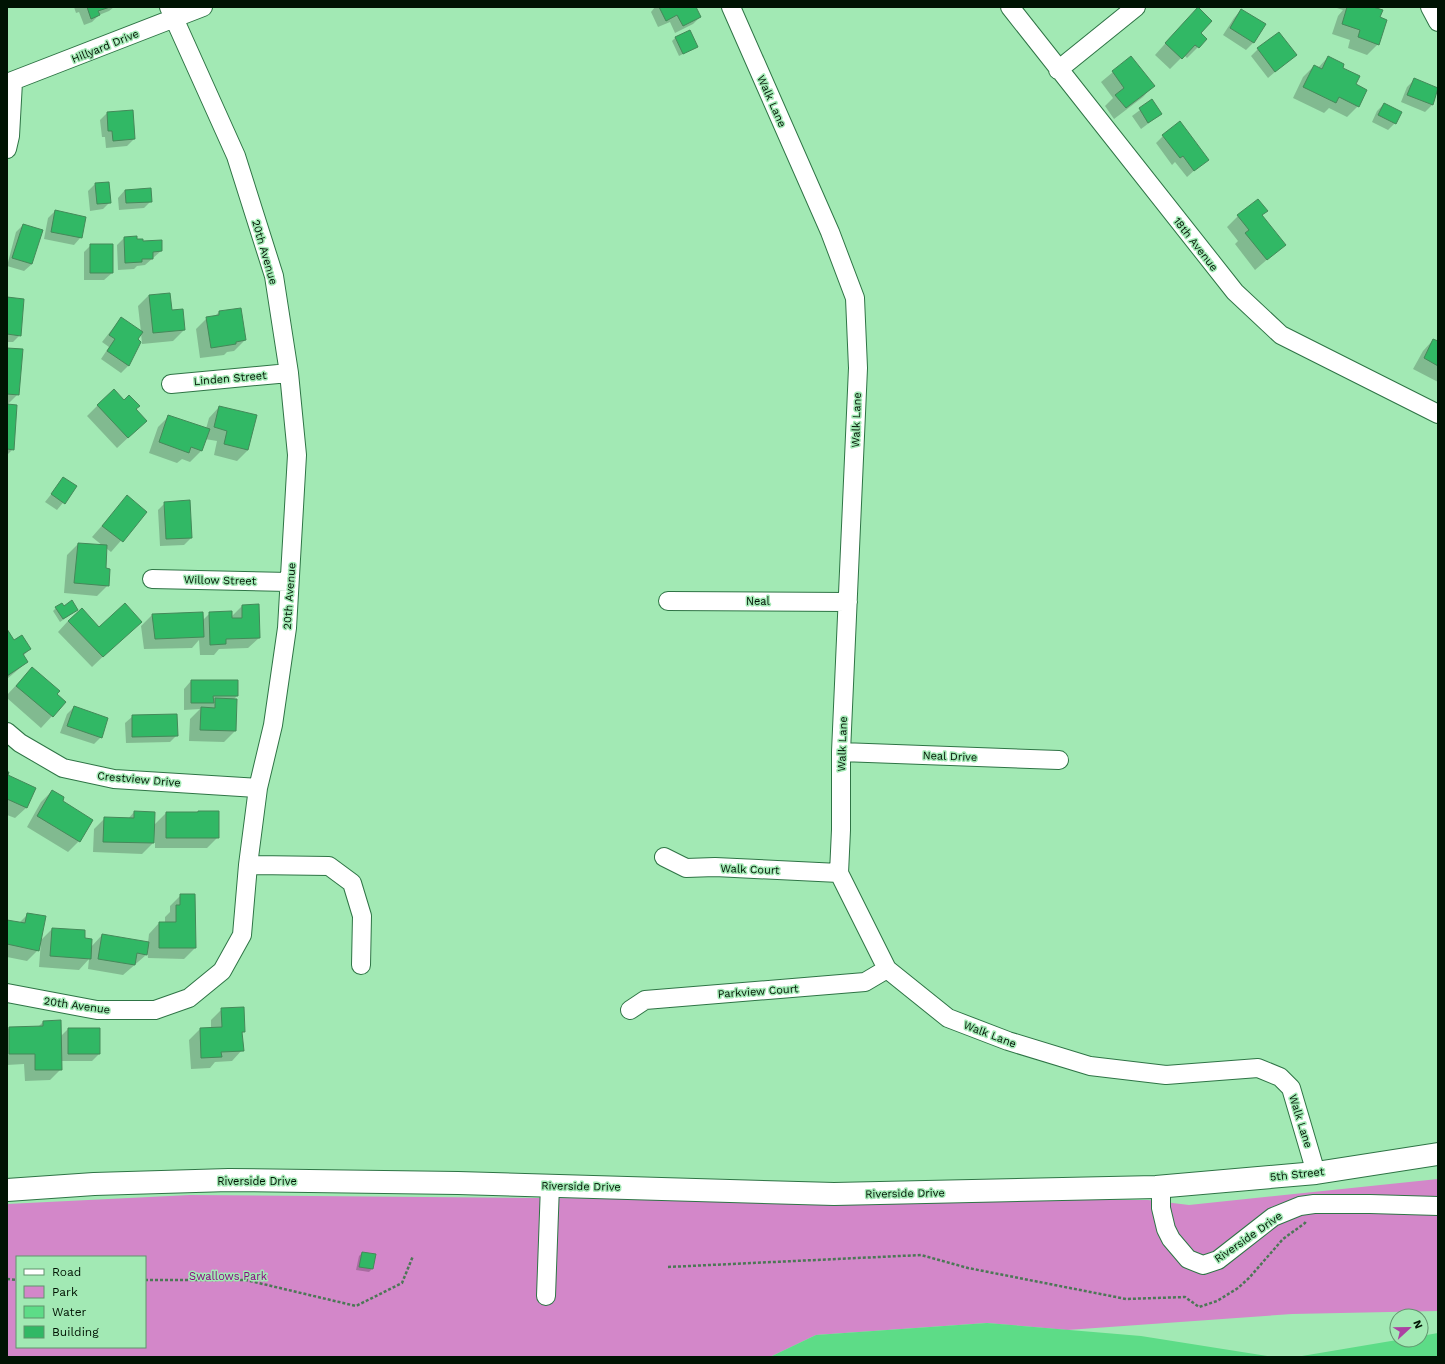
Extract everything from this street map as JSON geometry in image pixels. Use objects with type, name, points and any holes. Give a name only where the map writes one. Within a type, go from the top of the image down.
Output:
[{"type":"main road","name":"5th Street","points":[[1158,1187],[1316,1173],[1438,1154]]},
{"type":"main road","name":"Riverside Drive","points":[[7,1190],[94,1184],[229,1180],[550,1185],[834,1194],[1158,1187]]},
{"type":"street","name":"Hillyard Drive","points":[[10,83],[172,13],[203,7]]},
{"type":"street","name":"Walk Lane","points":[[731,7],[827,225],[855,298],[858,368],[841,752],[841,830],[839,873],[887,969],[948,1018],[1008,1041],[1090,1066],[1166,1075],[1250,1067],[1266,1069],[1291,1088],[1316,1173]]},
{"type":"street","name":"18th Avenue","points":[[1010,7],[1058,70],[1235,292],[1281,335],[1438,414]]},
{"type":"street","points":[[1058,70],[1136,7]]},
{"type":"street","points":[[1430,7],[1438,22]]},
{"type":"street","name":"20th Avenue","points":[[7,993],[104,1010],[155,1010],[189,998],[222,971],[242,935],[248,865],[258,788],[276,702],[287,628],[289,582],[295,516],[297,454],[289,373],[274,276],[236,156],[172,13]]},
{"type":"street","points":[[7,149],[10,136],[10,83]]},
{"type":"street","name":"Linden Street","points":[[171,384],[289,373]]},
{"type":"street","name":"Willow Street","points":[[152,579],[289,582]]},
{"type":"street","name":"Neal","points":[[668,601],[848,602]]},
{"type":"street","name":"Crestview Drive","points":[[7,732],[20,743],[63,768],[114,779],[258,788]]},
{"type":"street","name":"Neal Drive","points":[[841,752],[1059,760]]},
{"type":"street","name":"Walk Court","points":[[664,857],[686,868],[715,867],[839,873]]},
{"type":"street","points":[[248,865],[329,866],[352,883],[362,916],[361,965]]},
{"type":"street","name":"Parkview Court","points":[[630,1010],[645,1000],[865,982],[887,969]]},
{"type":"street","points":[[546,1296],[550,1185]]},
{"type":"street","name":"Riverside Drive","points":[[1158,1187],[1160,1208],[1166,1229],[1171,1238],[1188,1259],[1203,1264],[1218,1260],[1273,1217],[1286,1210],[1310,1205],[1370,1204],[1438,1206]]},
{"type":"path","points":[[668,1267],[921,1254],[976,1269],[1126,1299],[1185,1297],[1199,1307],[1216,1301],[1238,1288],[1249,1278],[1283,1239],[1305,1224],[1310,1205]]},
{"type":"path","points":[[146,1280],[246,1280],[356,1306],[402,1283],[413,1256]]},
{"type":"green space","name":"Swallows Park","points":[[1438,1179],[1438,1311],[1429,1311],[1429,1308],[1389,1308],[1389,1312],[1292,1314],[1067,1330],[987,1323],[816,1335],[770,1357],[7,1357],[7,1204],[190,1195],[666,1199],[1148,1200],[1189,1205]]},
{"type":"water","points":[[987,1323],[1141,1336],[1274,1357],[770,1357],[816,1335]]},
{"type":"water","points":[[1438,1333],[1438,1357],[1296,1357],[1389,1341],[1389,1348],[1429,1348],[1429,1335]]},
{"type":"building","points":[[87,7],[110,7],[98,11],[100,15],[91,19]]},
{"type":"building","points":[[659,7],[696,7],[701,17],[683,26],[677,15],[666,21]]},
{"type":"building","points":[[1198,7],[1212,21],[1201,33],[1207,39],[1199,48],[1195,45],[1182,59],[1165,43]]},
{"type":"building","points":[[1347,7],[1373,7],[1383,10],[1380,17],[1387,20],[1379,45],[1358,37],[1360,30],[1342,24]]},
{"type":"building","points":[[1241,9],[1266,24],[1254,43],[1230,28]]},
{"type":"building","points":[[690,30],[698,47],[683,54],[675,37]]},
{"type":"building","points":[[1279,32],[1297,55],[1275,72],[1257,48]]},
{"type":"building","points":[[1131,56],[1155,86],[1126,108],[1115,95],[1124,88],[1112,71]]},
{"type":"building","points":[[1328,56],[1344,64],[1343,68],[1360,76],[1356,84],[1367,90],[1359,107],[1339,97],[1336,103],[1303,87],[1314,65],[1322,69]]},
{"type":"building","points":[[1414,78],[1438,88],[1433,105],[1407,95]]},
{"type":"building","points":[[1152,99],[1162,114],[1148,123],[1139,108]]},
{"type":"building","points":[[1384,103],[1402,112],[1396,124],[1378,115]]},
{"type":"building","points":[[133,110],[135,139],[113,141],[112,131],[108,131],[107,112]]},
{"type":"building","points":[[1180,121],[1209,160],[1194,171],[1183,156],[1180,158],[1162,135]]},
{"type":"building","points":[[109,182],[111,203],[97,204],[95,183]]},
{"type":"building","points":[[151,188],[152,202],[126,203],[125,190]]},
{"type":"building","points":[[1258,199],[1268,211],[1262,215],[1286,245],[1267,260],[1245,233],[1249,230],[1237,215]]},
{"type":"building","points":[[55,210],[86,217],[82,238],[51,232]]},
{"type":"building","points":[[23,224],[43,230],[32,264],[12,258]]},
{"type":"building","points":[[137,236],[137,239],[143,239],[143,241],[162,240],[162,251],[153,252],[153,259],[142,259],[142,262],[125,263],[124,237]]},
{"type":"building","points":[[90,244],[113,244],[113,273],[90,273]]},
{"type":"building","points":[[170,293],[172,310],[183,309],[185,330],[153,333],[149,295]]},
{"type":"building","points":[[7,297],[24,299],[21,336],[7,334]]},
{"type":"building","points":[[241,308],[246,340],[236,342],[236,344],[211,348],[206,317],[219,315],[219,311]]},
{"type":"building","points":[[121,317],[143,332],[138,339],[141,342],[129,366],[107,351],[115,339],[109,335]]},
{"type":"building","points":[[1433,339],[1438,341],[1438,366],[1424,358]]},
{"type":"building","points":[[7,348],[23,349],[19,395],[7,394]]},
{"type":"building","points":[[114,389],[124,400],[129,395],[140,406],[136,409],[147,421],[128,438],[97,405]]},
{"type":"building","points":[[7,404],[17,405],[14,450],[7,449]]},
{"type":"building","points":[[219,406],[257,415],[248,450],[224,444],[227,431],[214,427]]},
{"type":"building","points":[[168,415],[210,429],[202,451],[191,447],[189,453],[159,442]]},
{"type":"building","points":[[63,477],[77,486],[65,504],[51,494]]},
{"type":"building","points":[[127,495],[147,512],[123,542],[102,526]]},
{"type":"building","points":[[190,500],[192,538],[166,539],[164,502]]},
{"type":"building","points":[[78,543],[107,545],[106,568],[110,569],[109,586],[74,583]]},
{"type":"building","points":[[72,600],[78,610],[63,619],[55,607],[62,603],[64,606]]},
{"type":"building","points":[[125,603],[142,622],[103,657],[68,621],[82,608],[99,627]]},
{"type":"building","points":[[259,604],[260,638],[226,639],[226,644],[210,645],[209,612],[232,611],[232,618],[242,618],[242,605]]},
{"type":"building","points":[[203,612],[204,637],[155,639],[152,614]]},
{"type":"building","points":[[7,629],[14,640],[22,635],[31,649],[23,654],[28,662],[7,676]]},
{"type":"building","points":[[32,667],[60,691],[57,694],[66,702],[53,717],[16,686]]},
{"type":"building","points":[[191,680],[238,680],[238,696],[213,696],[214,703],[191,703]]},
{"type":"building","points":[[215,698],[237,699],[236,731],[200,730],[201,707],[215,708]]},
{"type":"building","points":[[74,706],[108,718],[102,738],[67,726]]},
{"type":"building","points":[[177,714],[178,736],[132,737],[132,715]]},
{"type":"building","points":[[7,772],[9,772],[8,775],[36,788],[27,808],[7,799]]},
{"type":"building","points":[[52,790],[64,797],[63,801],[93,820],[80,842],[37,816]]},
{"type":"building","points":[[134,811],[155,812],[154,843],[103,842],[104,817],[134,818]]},
{"type":"building","points":[[219,811],[219,838],[166,838],[166,812]]},
{"type":"building","points":[[180,894],[195,894],[196,948],[159,948],[159,922],[176,922],[176,905],[180,905]]},
{"type":"building","points":[[27,913],[46,916],[39,951],[7,944],[7,920],[25,923]]},
{"type":"building","points":[[52,928],[85,930],[85,938],[92,939],[91,959],[50,956]]},
{"type":"building","points":[[102,934],[149,942],[147,955],[137,953],[135,965],[98,959]]},
{"type":"building","points":[[244,1007],[245,1032],[242,1032],[244,1051],[221,1052],[222,1057],[201,1058],[200,1028],[222,1027],[221,1008]]},
{"type":"building","points":[[61,1020],[62,1070],[35,1070],[35,1054],[9,1054],[9,1027],[43,1026],[43,1021]]},
{"type":"building","points":[[68,1028],[100,1028],[100,1054],[68,1054]]},
{"type":"building","points":[[362,1252],[376,1254],[373,1269],[359,1267]]}]
